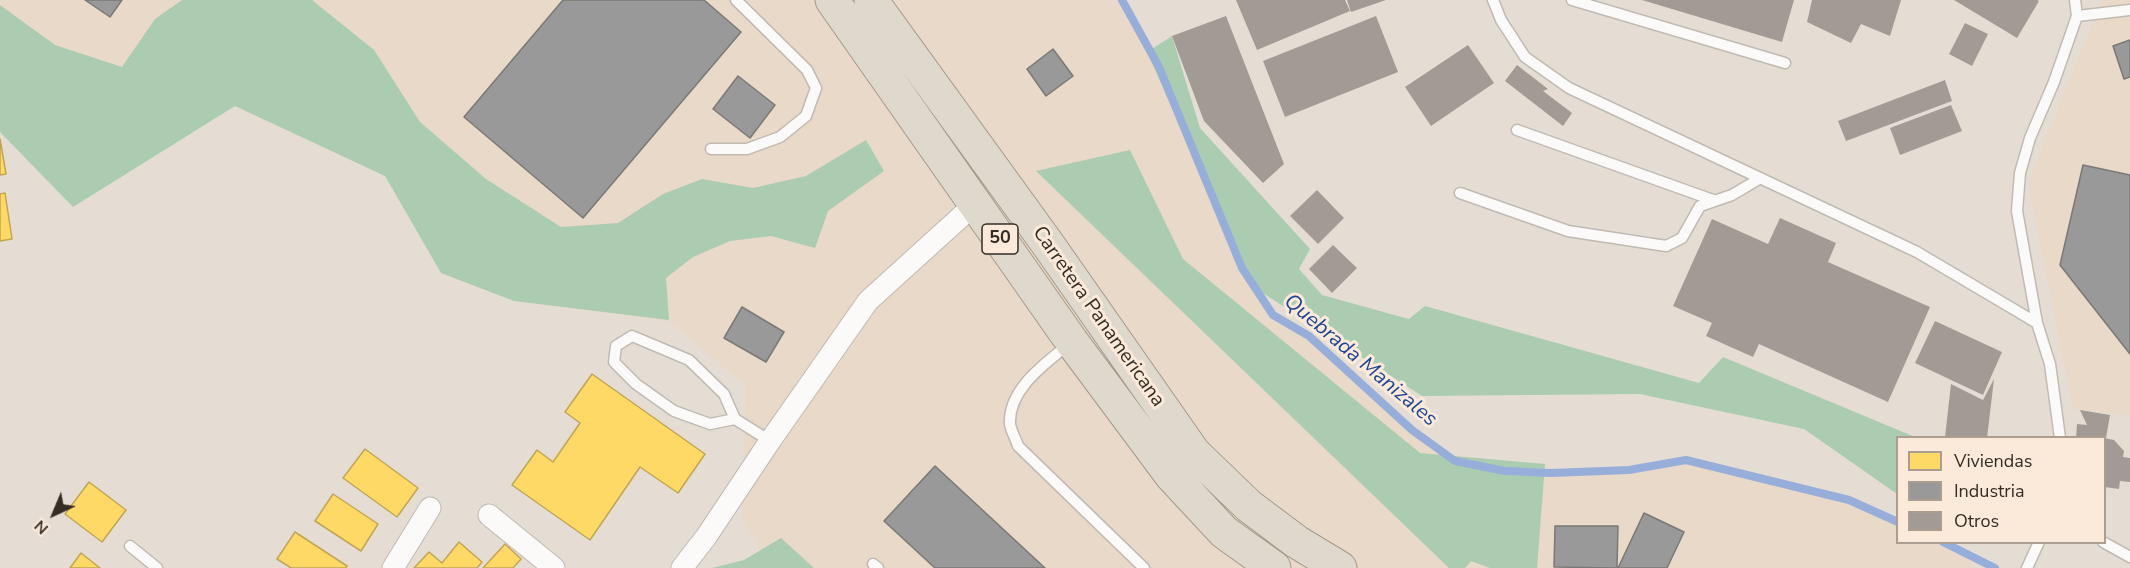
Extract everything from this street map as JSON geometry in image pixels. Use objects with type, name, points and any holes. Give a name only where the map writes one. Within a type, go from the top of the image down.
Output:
[{"type":"highway","name":"Carretera Panamericana","points":[[832,0],[1072,342],[1171,475],[1224,532],[1274,568]]},
{"type":"highway","name":"Carretera Panamericana","points":[[871,0],[1054,252],[1194,453],[1249,506],[1298,542],[1340,568]]},
{"type":"street","points":[[682,568],[706,537],[868,302],[975,204]]},
{"type":"street","points":[[393,568],[430,508]]},
{"type":"street","points":[[489,514],[554,568]]},
{"type":"lane","points":[[711,149],[747,149],[780,137],[806,116],[816,88],[807,70],[736,0]]},
{"type":"lane","points":[[1493,0],[1501,20],[1525,57],[1569,88],[1917,252],[2037,323]]},
{"type":"lane","points":[[1572,0],[1785,63]]},
{"type":"lane","points":[[2060,436],[2050,364],[2037,323],[2017,211],[2020,172],[2030,138],[2054,82],[2077,16],[2075,0]]},
{"type":"lane","points":[[2077,16],[2130,10]]},
{"type":"lane","points":[[1518,130],[1713,200]]},
{"type":"lane","points":[[1460,193],[1568,231],[1666,246],[1683,238],[1700,206],[1732,195],[1760,179]]},
{"type":"lane","points":[[735,419],[710,424],[674,411],[636,384],[614,362],[616,346],[632,336],[689,360],[724,394],[735,419],[770,441]]},
{"type":"lane","points":[[1072,342],[1039,369],[1013,400],[1010,424],[1018,446],[1144,568]]},
{"type":"lane","points":[[2105,544],[2130,557]]},
{"type":"lane","points":[[130,546],[157,568]]},
{"type":"lane","points":[[2027,568],[2037,547]]},
{"type":"shaded area","points":[[0,0],[1122,0],[1159,67],[1242,268],[1273,315],[1309,336],[1412,430],[1455,461],[1505,471],[1551,473],[1629,470],[1686,460],[1849,500],[1896,522],[1896,544],[1945,544],[1973,556],[1971,568],[769,568],[742,517],[746,386],[669,321],[514,301],[441,273],[385,176],[235,106],[73,207],[0,118]]},
{"type":"shaded area","points":[[2102,0],[2130,0],[2130,416],[2073,409],[2028,184]]},
{"type":"green space","points":[[182,0],[312,0],[374,50],[420,122],[486,179],[561,227],[618,223],[663,194],[702,179],[753,188],[806,176],[866,140],[884,171],[828,211],[815,248],[771,236],[730,241],[693,257],[666,278],[669,320],[514,301],[441,273],[385,176],[235,106],[73,207],[0,132],[0,5],[55,45],[122,67],[155,19]]},
{"type":"green space","points":[[1172,36],[1200,128],[1310,249],[1299,269],[1322,295],[1409,319],[1425,306],[1699,383],[1723,357],[1913,436],[1896,436],[1896,493],[1804,429],[1640,394],[1422,396],[1252,286],[1147,52]]},
{"type":"green space","points":[[1130,150],[1183,259],[1420,453],[1545,464],[1537,568],[1490,568],[1471,561],[1465,568],[1449,568],[1036,171]]},
{"type":"green space","points":[[781,538],[814,568],[712,568],[744,560]]},
{"type":"building: Viviendas","points":[[0,139],[6,174],[0,175]]},
{"type":"building: Viviendas","points":[[5,193],[12,239],[0,241],[0,194]]},
{"type":"building: Viviendas","points":[[592,374],[705,454],[678,493],[640,467],[590,540],[512,485],[537,450],[553,462],[580,423],[565,412]]},
{"type":"building: Viviendas","points":[[365,449],[418,488],[397,517],[343,478]]},
{"type":"building: Viviendas","points":[[89,482],[126,510],[102,542],[65,514]]},
{"type":"building: Viviendas","points":[[333,494],[378,524],[361,551],[315,521]]},
{"type":"building: Viviendas","points":[[295,532],[347,566],[346,568],[291,568],[277,559]]},
{"type":"building: Viviendas","points":[[459,542],[482,562],[477,568],[414,568],[429,552],[442,563]]},
{"type":"building: Viviendas","points":[[505,544],[521,559],[513,568],[483,568]]},
{"type":"building: Viviendas","points":[[81,553],[100,568],[70,568]]},
{"type":"building: Industria","points":[[85,0],[122,0],[110,17]]},
{"type":"building: Industria","points":[[563,0],[704,0],[741,32],[583,218],[464,117]]},
{"type":"building: Industria","points":[[2130,40],[2130,77],[2124,79],[2113,46]]},
{"type":"building: Industria","points":[[1053,49],[1073,76],[1046,96],[1027,69]]},
{"type":"building: Industria","points":[[738,76],[775,105],[750,138],[713,109]]},
{"type":"building: Industria","points":[[2083,165],[2130,175],[2130,354],[2060,265]]},
{"type":"building: Industria","points":[[742,307],[784,332],[766,362],[724,338]]},
{"type":"building: Industria","points":[[935,466],[1045,568],[935,568],[884,521]]},
{"type":"building: Industria","points":[[1644,513],[1684,532],[1667,568],[1618,568]]},
{"type":"building: Industria","points":[[1555,526],[1618,526],[1617,568],[1554,567]]},
{"type":"building: Otros","points":[[1236,0],[1345,0],[1350,11],[1257,50]]},
{"type":"building: Otros","points":[[1347,0],[1386,0],[1351,12]]},
{"type":"building: Otros","points":[[1642,0],[1794,0],[1782,42]]},
{"type":"building: Otros","points":[[1812,0],[1901,0],[1890,36],[1861,24],[1851,43],[1807,22]]},
{"type":"building: Otros","points":[[1954,0],[2037,0],[2039,1],[2017,38]]},
{"type":"building: Otros","points":[[1226,16],[1284,164],[1263,183],[1204,121],[1172,36]]},
{"type":"building: Otros","points":[[1376,16],[1398,72],[1285,117],[1263,61]]},
{"type":"building: Otros","points":[[1965,23],[1988,34],[1972,66],[1949,54]]},
{"type":"building: Otros","points":[[1468,45],[1494,83],[1431,126],[1405,87]]},
{"type":"building: Otros","points":[[1517,65],[1548,89],[1543,91],[1572,113],[1563,126],[1505,81]]},
{"type":"building: Otros","points":[[1945,80],[1952,101],[1846,141],[1838,121]]},
{"type":"building: Otros","points":[[1951,105],[1962,131],[1900,155],[1890,128]]},
{"type":"building: Otros","points":[[1317,190],[1344,218],[1318,244],[1290,216]]},
{"type":"building: Otros","points":[[1780,218],[1836,243],[1828,262],[1930,307],[1888,402],[1759,344],[1753,357],[1706,336],[1712,323],[1673,306],[1712,219],[1768,244]]},
{"type":"building: Otros","points":[[1333,245],[1357,268],[1332,293],[1309,269]]},
{"type":"building: Otros","points":[[1935,321],[2002,352],[1983,395],[1915,363]]},
{"type":"building: Otros","points":[[1994,379],[1987,436],[1945,436],[1951,384],[1983,400]]},
{"type":"building: Otros","points":[[2080,410],[2110,415],[2106,438],[2106,436],[2076,436],[2077,424],[2087,425]]},
{"type":"building: Otros","points":[[2106,438],[2114,440],[2124,451],[2123,457],[2130,458],[2130,482],[2120,481],[2119,489],[2106,487]]},
{"type":"waterway","name":"Quebrada Manizales","points":[[1122,0],[1159,67],[1242,268],[1273,315],[1309,336],[1412,430],[1455,461],[1505,471],[1551,473],[1629,470],[1686,460],[1849,500],[1896,521]]},
{"type":"waterway","name":"Quebrada Manizales","points":[[1947,544],[1995,568]]}]
